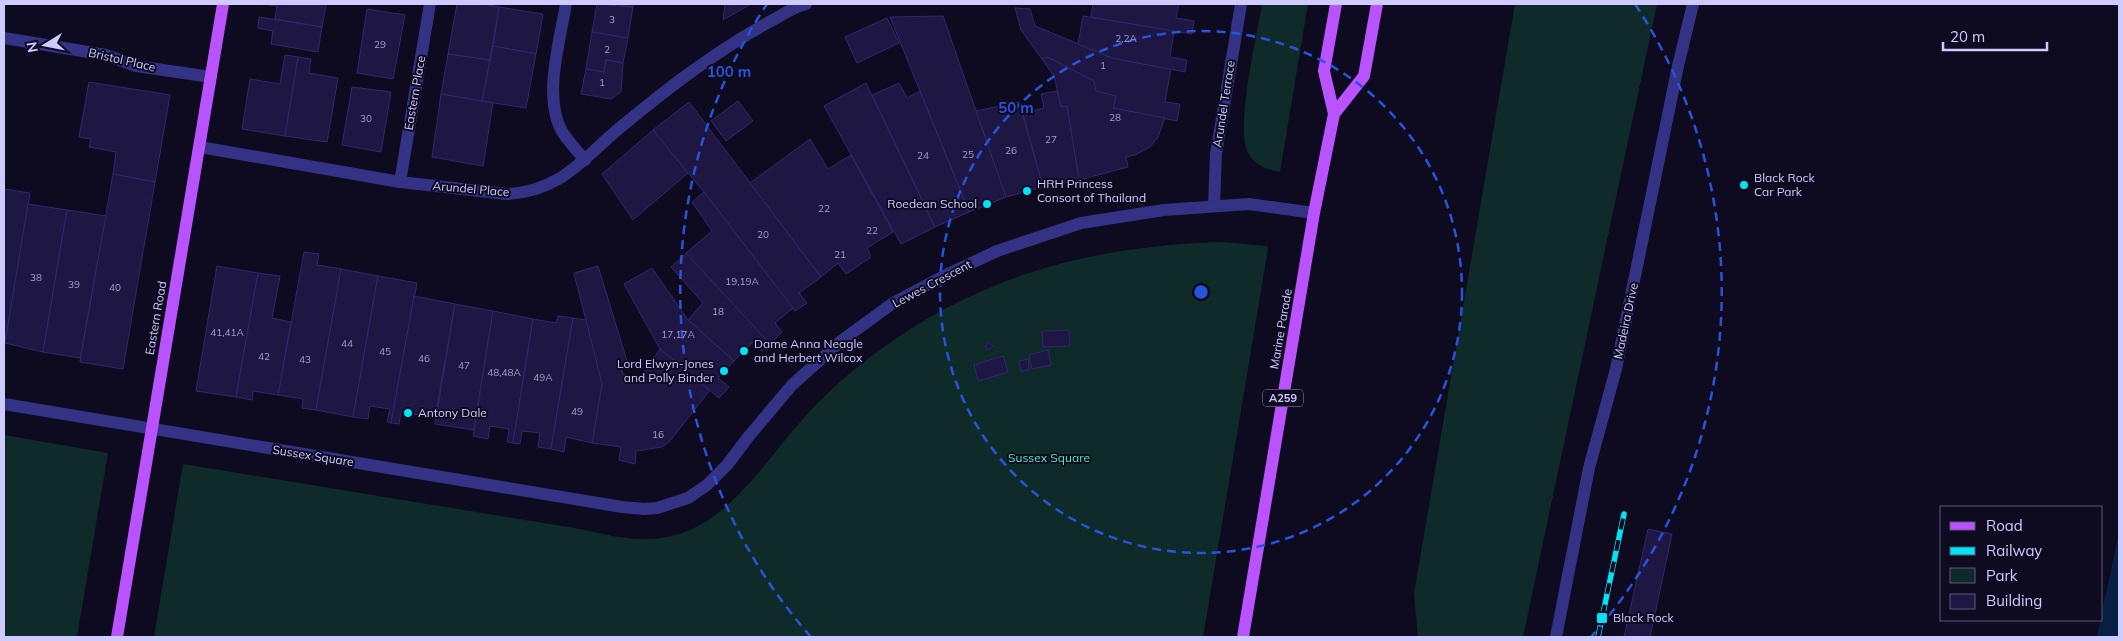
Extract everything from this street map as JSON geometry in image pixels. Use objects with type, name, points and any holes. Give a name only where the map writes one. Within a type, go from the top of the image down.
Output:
[{"type":"main road","name":"Eastern Road","points":[[117,637],[223,4]]},
{"type":"main road","name":"Marine Parade","points":[[1243,637],[1314,213],[1334,114],[1324,71],[1336,4]]},
{"type":"main road","name":"Marine Parade","points":[[1334,114],[1364,76],[1377,4]]},
{"type":"street","name":"Eastern Place","points":[[400,182],[430,4]]},
{"type":"street","points":[[566,4],[552,90],[558,122],[563,133],[584,160]]},
{"type":"street","name":"Arundel Place","points":[[200,147],[400,182],[507,194],[524,193],[551,184],[584,160],[647,106],[714,55],[802,4]]},
{"type":"street","name":"Arundel Terrace","points":[[1214,205],[1216,154],[1241,4]]},
{"type":"street","name":"Madeira Drive","points":[[1556,637],[1589,468],[1616,369],[1678,66],[1693,4]]},
{"type":"street","name":"Bristol Place","points":[[4,38],[106,55],[136,66],[211,77]]},
{"type":"street","name":"Lewes Crescent","points":[[622,507],[644,509],[667,506],[688,498],[706,485],[727,465],[792,385],[834,347],[893,303],[997,251],[1081,223],[1164,210],[1249,204],[1314,213]]},
{"type":"street","name":"Sussex Square","points":[[4,404],[622,507]]},
{"type":"green space","points":[[1262,4],[1308,4],[1280,172],[1266,168],[1254,161],[1248,153],[1245,140],[1245,103]]},
{"type":"green space","points":[[1515,4],[1657,4],[1523,637],[1418,637],[1414,593]]},
{"type":"green space","name":"Sussex Square","points":[[1222,242],[1267,246],[1268,249],[1203,637],[154,637],[183,464],[580,529],[600,534],[641,539],[662,538],[685,532],[705,522],[724,508],[758,474],[812,409],[840,382],[881,349],[920,323],[960,301],[1001,283],[1043,268],[1086,258],[1130,250]]},
{"type":"green space","points":[[4,435],[108,453],[77,637],[4,637]]},
{"type":"water","points":[[2119,532],[2119,637],[2097,637],[2100,621],[2103,621],[2103,607]]},
{"type":"building","points":[[264,4],[326,4],[322,27],[275,19],[277,6]]},
{"type":"building","points":[[457,4],[483,4],[499,7],[490,60],[448,54]]},
{"type":"building","points":[[597,4],[633,7],[628,38],[592,32]]},
{"type":"building","points":[[613,4],[634,4],[633,7]]},
{"type":"building","points":[[725,4],[751,4],[723,20]]},
{"type":"building","points":[[1093,4],[1179,4],[1176,18],[1194,21],[1192,34],[1091,17]]},
{"type":"building","points":[[499,7],[543,14],[536,54],[493,46]]},
{"type":"building","points":[[1015,8],[1030,9],[1035,26],[1112,58],[1171,69],[1165,102],[1180,104],[1177,121],[1113,108],[1116,96],[1096,91],[1094,81],[1047,57],[1042,59],[1021,30]]},
{"type":"building","points":[[367,9],[405,15],[393,79],[357,73]]},
{"type":"building","points":[[943,16],[1006,197],[969,212],[890,17]]},
{"type":"building","points":[[1083,16],[1174,31],[1170,57],[1187,60],[1185,72],[1112,58],[1078,44]]},
{"type":"building","points":[[259,17],[322,27],[318,52],[271,44],[273,31],[258,28]]},
{"type":"building","points":[[887,18],[899,43],[857,63],[845,37]]},
{"type":"building","points":[[592,32],[628,38],[623,63],[606,60],[604,72],[586,69]]},
{"type":"building","points":[[493,46],[536,54],[526,108],[482,101]]},
{"type":"building","points":[[448,54],[490,60],[482,101],[441,94]]},
{"type":"building","points":[[285,55],[298,57],[285,136],[242,129],[250,79],[280,84]]},
{"type":"building","points":[[298,57],[311,59],[309,73],[338,78],[327,142],[285,136]]},
{"type":"building","points":[[1047,57],[1094,81],[1096,91],[1116,96],[1113,108],[1165,118],[1158,137],[1150,147],[1135,155],[1126,157],[1128,167],[1079,180],[1067,106],[1061,107],[1054,76],[1042,59]]},
{"type":"building","points":[[606,60],[623,63],[621,92],[611,99],[581,94],[586,69],[604,72]]},
{"type":"building","points":[[89,82],[170,95],[155,182],[113,174],[116,152],[89,147],[91,139],[79,137]]},
{"type":"building","points":[[866,83],[935,227],[901,244],[824,106]]},
{"type":"building","points":[[899,83],[907,98],[920,91],[969,212],[935,227],[872,95]]},
{"type":"building","points":[[352,87],[391,92],[381,152],[342,145]]},
{"type":"building","points":[[1057,91],[1061,107],[1067,106],[1079,180],[1043,187],[1023,114],[1044,108],[1041,94]]},
{"type":"building","points":[[441,94],[493,103],[483,166],[432,157]]},
{"type":"building","points":[[738,101],[753,121],[726,141],[711,121]]},
{"type":"building","points":[[689,102],[821,277],[799,293],[807,303],[795,311],[704,192],[653,130]]},
{"type":"building","points":[[1019,102],[1043,187],[1006,197],[976,111]]},
{"type":"building","points":[[653,130],[688,173],[633,220],[602,174]]},
{"type":"building","points":[[810,139],[828,169],[851,155],[893,232],[867,248],[871,257],[846,274],[838,263],[821,277],[750,183]]},
{"type":"building","points":[[113,174],[155,182],[123,369],[80,362]]},
{"type":"building","points":[[4,189],[30,193],[5,343],[4,343]]},
{"type":"building","points":[[704,192],[793,308],[775,323],[782,332],[770,344],[686,253],[712,231],[692,202]]},
{"type":"building","points":[[28,204],[67,210],[43,352],[5,343]]},
{"type":"building","points":[[67,210],[106,216],[80,358],[43,352]]},
{"type":"building","points":[[304,252],[319,254],[317,265],[341,269],[316,410],[302,408],[303,399],[278,395]]},
{"type":"building","points":[[686,253],[770,344],[762,351],[753,342],[734,361],[688,320],[703,303],[671,267]]},
{"type":"building","points":[[217,266],[258,273],[236,397],[196,391]]},
{"type":"building","points":[[598,266],[627,361],[620,363],[623,374],[639,379],[660,349],[710,390],[669,442],[662,447],[636,451],[635,464],[619,460],[621,447],[592,443],[602,384],[574,273]]},
{"type":"building","points":[[652,268],[688,320],[734,361],[718,378],[729,387],[719,398],[660,349],[624,284]]},
{"type":"building","points":[[341,269],[378,276],[353,417],[316,410]]},
{"type":"building","points":[[258,273],[280,276],[272,318],[291,322],[278,395],[253,391],[252,400],[236,397]]},
{"type":"building","points":[[378,276],[417,283],[391,423],[387,422],[390,409],[370,406],[368,419],[353,417]]},
{"type":"building","points":[[414,296],[455,304],[435,418],[401,412],[399,424],[391,423]]},
{"type":"building","points":[[455,304],[493,311],[474,430],[435,424]]},
{"type":"building","points":[[493,311],[533,319],[513,443],[507,442],[509,429],[490,426],[488,439],[473,436]]},
{"type":"building","points":[[558,316],[573,318],[551,449],[538,447],[540,433],[522,431],[520,444],[513,443],[533,319],[556,323]]},
{"type":"building","points":[[573,318],[586,320],[602,384],[592,443],[566,437],[564,452],[551,449]]},
{"type":"building","points":[[1069,330],[1070,346],[1043,347],[1042,331]]},
{"type":"building","points":[[989,342],[993,346],[988,350],[985,346]]},
{"type":"building","points":[[1048,350],[1051,365],[1032,369],[1029,355]]},
{"type":"building","points":[[1003,356],[1008,372],[978,381],[974,365]]},
{"type":"building","points":[[1028,359],[1029,370],[1021,371],[1019,361]]},
{"type":"building","points":[[1648,529],[1672,534],[1650,637],[1624,637]]},
{"type":"railway","points":[[1598,637],[1624,514]]},
{"type":"place","name":"Black Rock Car Park","points":[[1744,185]]},
{"type":"place","name":"HRH Princess Consort of Thailand","points":[[1027,191]]},
{"type":"place","name":"Roedean School","points":[[987,204]]},
{"type":"place","name":"Dame Anna Neagle and Herbert Wilcox","points":[[744,351]]},
{"type":"place","name":"Lord Elwyn-Jones and Polly Binder","points":[[724,371]]},
{"type":"place","name":"Antony Dale","points":[[408,413]]},
{"type":"place","name":"Black Rock","points":[[1602,618]]}]
